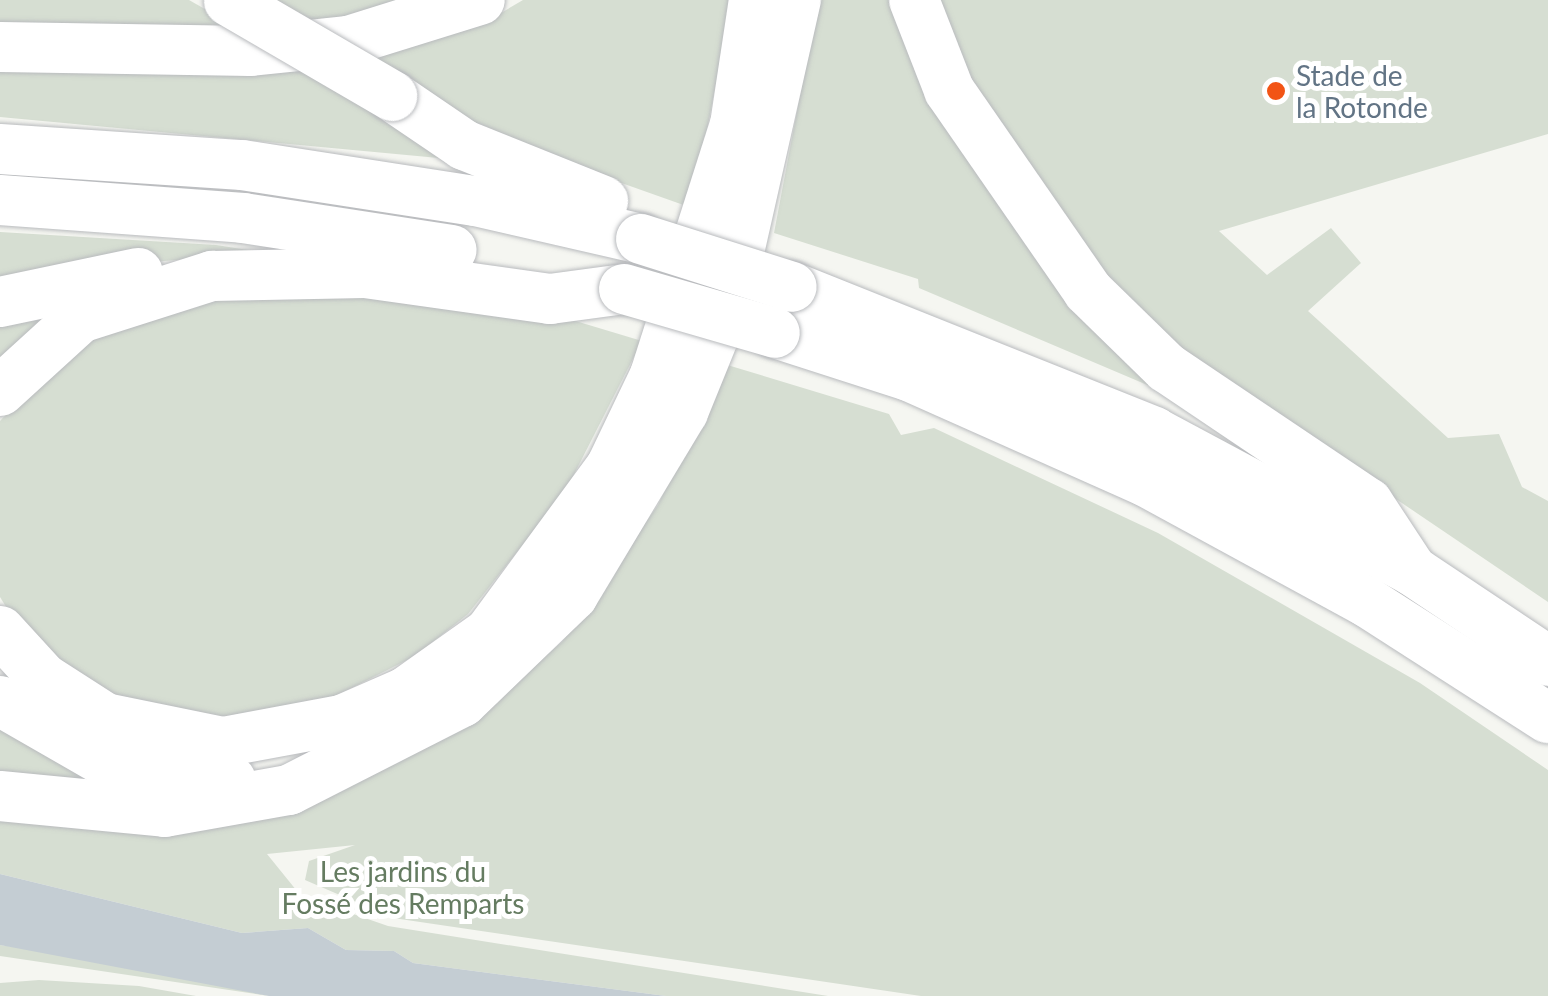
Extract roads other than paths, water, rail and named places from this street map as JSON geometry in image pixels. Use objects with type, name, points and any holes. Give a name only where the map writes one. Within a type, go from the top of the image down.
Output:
[{"type":"highway","points":[[229,0],[392,96],[464,145],[614,205],[640,239]]},
{"type":"highway","points":[[0,48],[251,51],[348,41],[480,0]]},
{"type":"highway","points":[[0,632],[42,678],[105,718],[223,742],[342,720],[406,692],[489,633],[611,467],[655,375],[735,125],[754,0]]},
{"type":"highway","points":[[0,796],[179,811],[252,801],[334,769],[462,702],[573,595],[684,412],[760,191],[796,0]]},
{"type":"highway","points":[[914,0],[949,90],[1088,291],[1167,368],[1368,503],[1413,571]]},
{"type":"highway","points":[[0,148],[242,166],[476,201],[640,239],[792,286],[1154,432],[1413,571],[1548,661]]},
{"type":"highway","points":[[0,200],[243,218],[467,252],[624,289],[910,376],[1145,481],[1367,602],[1548,718]]},
{"type":"highway","points":[[0,302],[164,269],[212,276],[365,273],[550,299],[624,289]]},
{"type":"highway","points":[[0,390],[80,318],[212,276]]},
{"type":"highway","points":[[0,701],[81,752],[142,774],[228,780],[334,769]]},
{"type":"place","name":"Stade de la Rotonde","points":[[1276,91]]},
{"type":"park label","name":"Les jardins du Fossé des Remparts","points":[[403,887]]}]
